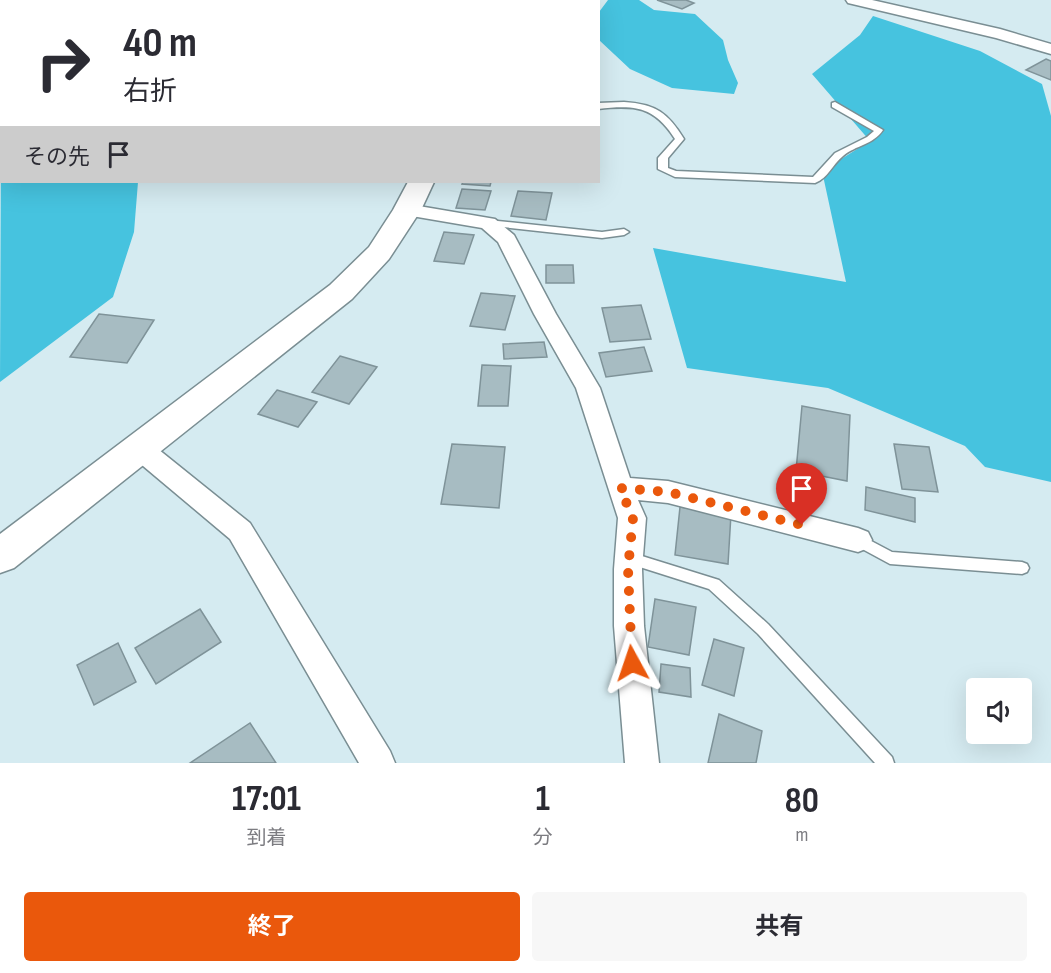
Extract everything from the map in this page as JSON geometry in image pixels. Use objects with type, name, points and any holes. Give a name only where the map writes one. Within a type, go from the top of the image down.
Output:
[{"type":"street","points":[[853,0],[1000,34],[1051,49]]},
{"type":"street","points":[[0,556],[341,292],[379,253],[408,210],[421,183]]},
{"type":"street","points":[[408,210],[488,223],[507,239],[545,314],[588,388],[620,488],[633,518],[629,558],[628,626],[642,763]]},
{"type":"street","points":[[140,448],[240,531],[378,763]]},
{"type":"street","points":[[620,488],[668,492],[858,540]]},
{"type":"lane","points":[[600,106],[615,104],[647,106],[670,121],[680,138],[663,158],[663,169],[675,174],[815,180],[822,176],[840,153],[875,137],[879,130],[835,105]]},
{"type":"lane","points":[[488,223],[602,235],[624,232]]},
{"type":"lane","points":[[858,540],[890,558],[1022,568]]},
{"type":"lane","points":[[629,558],[714,584],[763,628],[886,763]]},
{"type":"shaded area","points":[[608,0],[639,0],[654,10],[695,14],[723,40],[728,60],[738,83],[734,94],[672,88],[630,69],[600,41],[600,11]]},
{"type":"shaded area","points":[[873,16],[980,51],[1042,84],[1051,116],[1051,482],[985,467],[965,446],[828,388],[687,368],[653,248],[846,282],[822,171],[870,141],[812,74],[860,35]]},
{"type":"shaded area","points":[[1,183],[138,183],[134,232],[113,297],[0,382]]},
{"type":"building","points":[[657,0],[686,0],[694,3],[682,9]]},
{"type":"building","points":[[1046,59],[1051,61],[1051,80],[1026,70]]},
{"type":"building","points":[[462,183],[491,183],[490,186]]},
{"type":"building","points":[[462,189],[491,191],[485,210],[456,208]]},
{"type":"building","points":[[518,191],[552,193],[546,220],[511,216]]},
{"type":"building","points":[[444,232],[474,235],[464,264],[434,261]]},
{"type":"building","points":[[546,265],[573,265],[574,283],[546,283]]},
{"type":"building","points":[[481,293],[515,296],[505,330],[470,326]]},
{"type":"building","points":[[641,305],[651,339],[610,342],[602,308]]},
{"type":"building","points":[[99,314],[154,320],[127,363],[70,357]]},
{"type":"building","points":[[544,342],[547,357],[504,359],[503,344]]},
{"type":"building","points":[[644,347],[652,371],[606,377],[599,353]]},
{"type":"building","points":[[340,356],[377,367],[349,404],[312,392]]},
{"type":"building","points":[[482,365],[511,366],[508,406],[478,406]]},
{"type":"building","points":[[277,390],[317,402],[298,427],[258,414]]},
{"type":"building","points":[[802,406],[850,415],[847,481],[796,471]]},
{"type":"building","points":[[452,444],[505,447],[499,508],[441,504]]},
{"type":"building","points":[[894,444],[929,447],[938,492],[902,489]]},
{"type":"building","points":[[866,487],[915,498],[915,522],[865,510]]},
{"type":"building","points":[[680,507],[731,514],[728,564],[675,555]]},
{"type":"building","points":[[655,599],[696,607],[689,655],[648,647]]},
{"type":"building","points":[[200,609],[221,642],[156,684],[135,648]]},
{"type":"building","points":[[714,639],[744,648],[734,696],[702,685]]},
{"type":"building","points":[[118,643],[136,682],[94,705],[77,665]]},
{"type":"building","points":[[661,664],[690,668],[691,697],[659,692]]},
{"type":"building","points":[[719,714],[762,731],[756,763],[708,763]]},
{"type":"building","points":[[250,723],[276,763],[190,763]]},
{"type":"route","points":[[632,663],[628,626],[628,569],[633,518],[620,488],[668,492],[802,525]]}]
